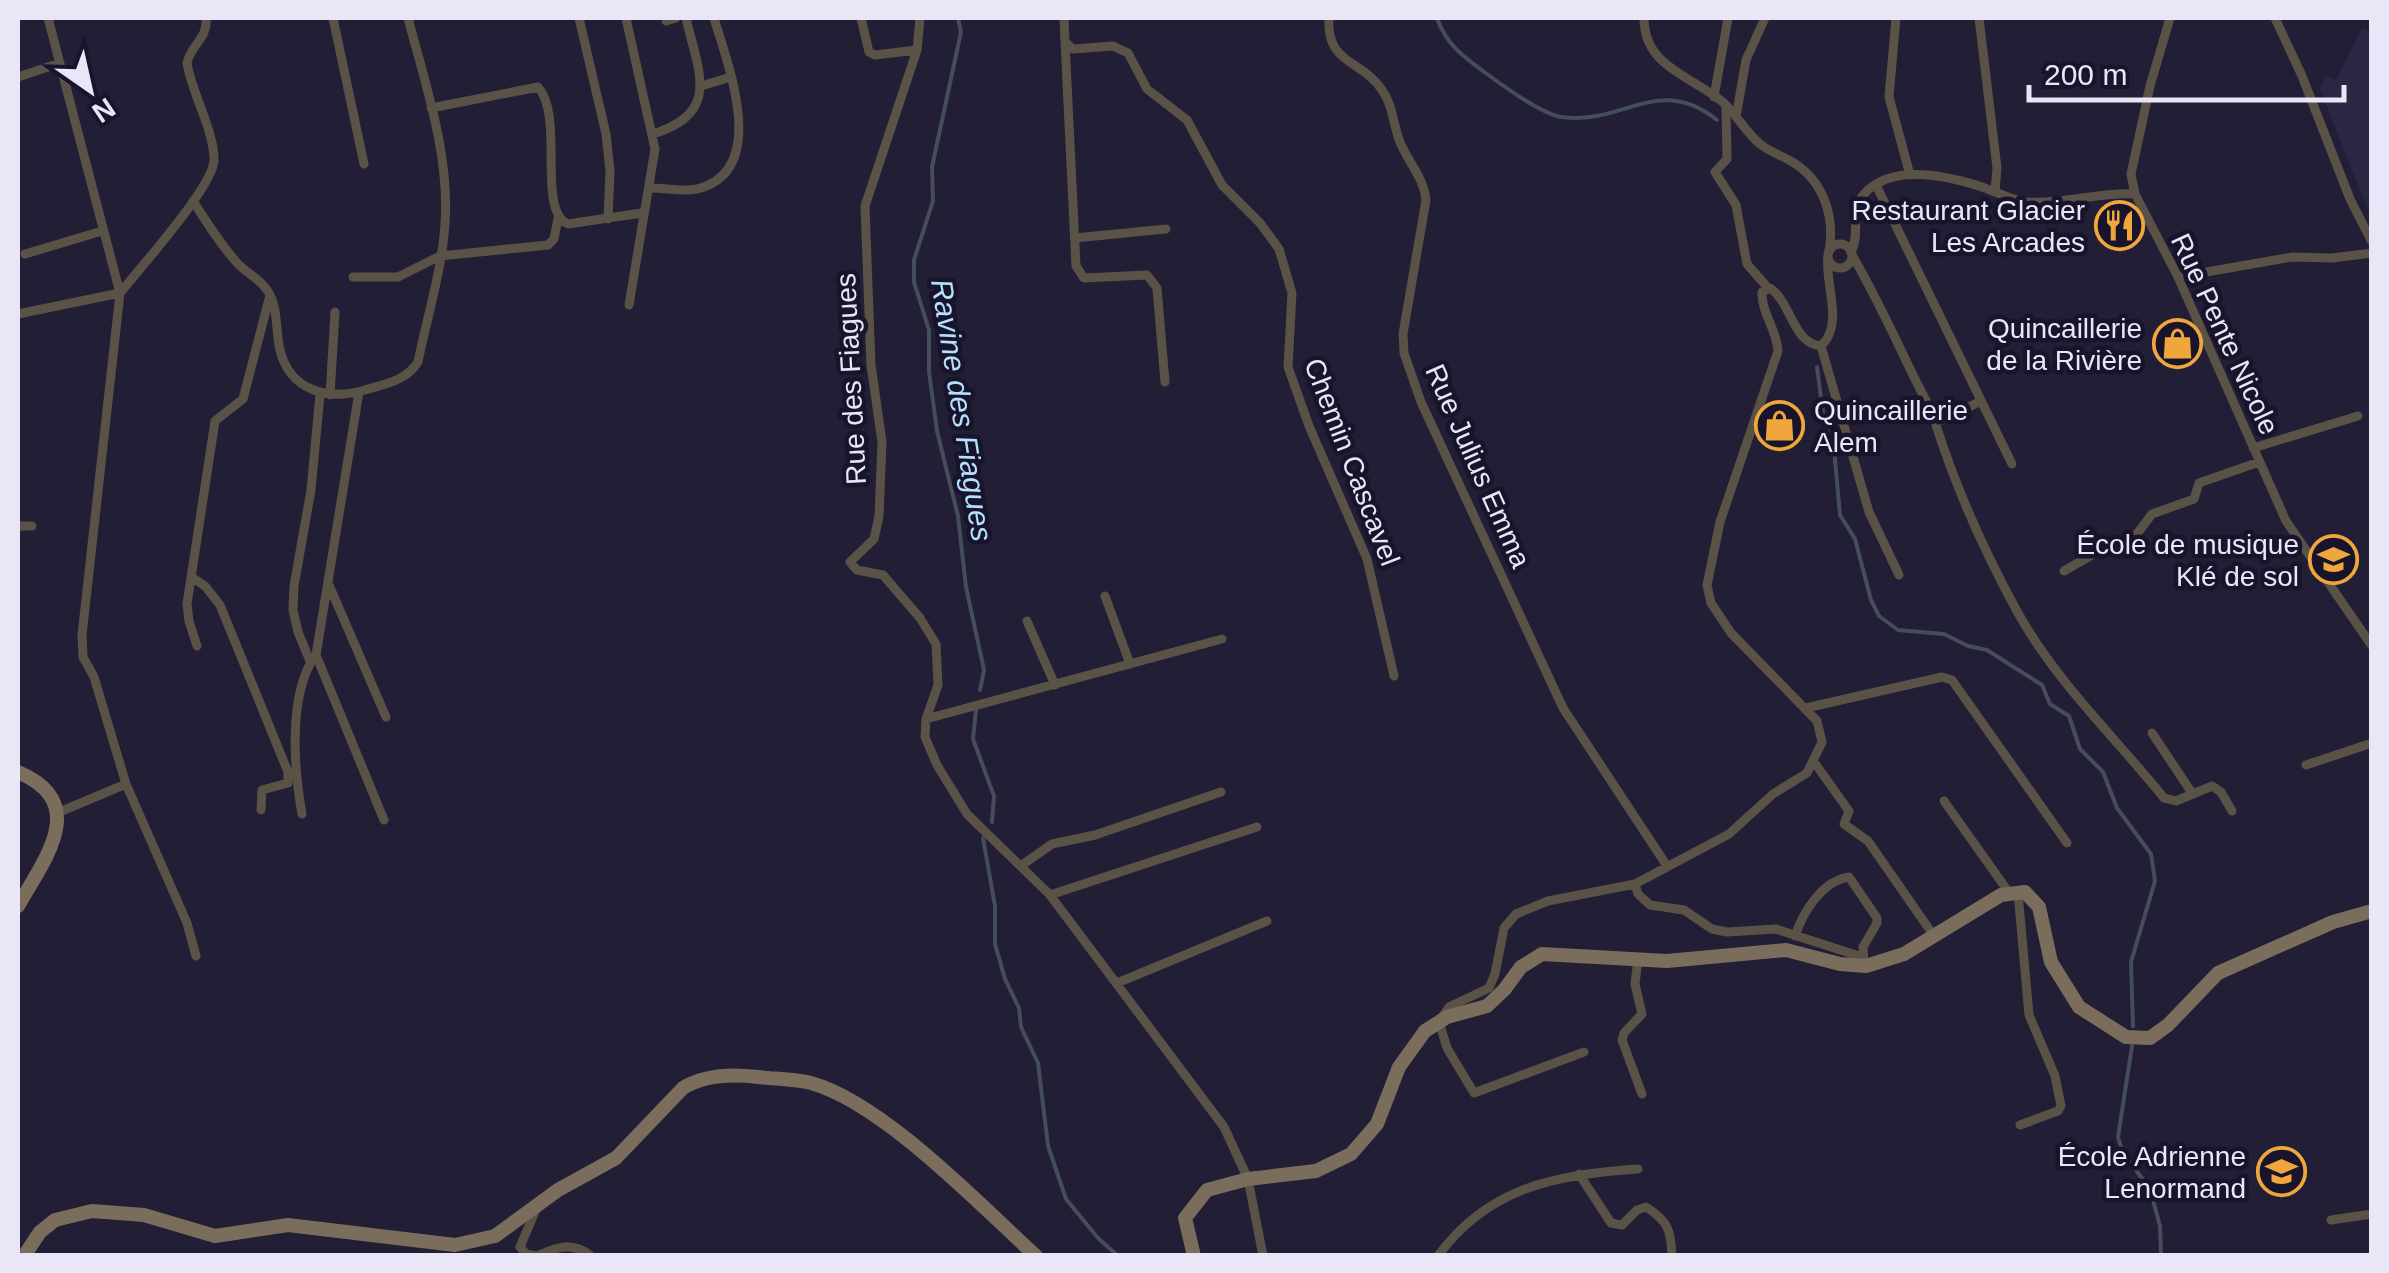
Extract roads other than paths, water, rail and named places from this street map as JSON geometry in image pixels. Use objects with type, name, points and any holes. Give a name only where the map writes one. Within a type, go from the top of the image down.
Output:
[{"type":"main road","points":[[18,906],[54,844],[57,814],[48,794],[19,769]]},
{"type":"main road","points":[[1194,1256],[1185,1218],[1207,1190],[1248,1178],[1316,1171],[1351,1154],[1376,1124],[1399,1067],[1425,1031],[1448,1016],[1486,1006],[1521,967],[1542,954],[1684,960],[1786,950],[1840,964],[1889,961],[2001,895],[2025,892],[2039,907],[2051,962],[2079,1007],[2126,1037],[2150,1038],[2218,973],[2333,922],[2372,911]]},
{"type":"main road","points":[[24,1256],[40,1232],[55,1220],[92,1211],[144,1215],[215,1236],[288,1225],[455,1245],[495,1236],[538,1204],[616,1158],[683,1088],[693,1082],[741,1075],[812,1084],[857,1104],[921,1151],[1036,1256]]},
{"type":"street","points":[[48,18],[120,294],[82,635],[83,657],[94,677],[126,784],[187,924],[196,956]]},
{"type":"street","points":[[18,314],[120,294],[208,180],[214,162],[187,62],[206,31],[206,18]]},
{"type":"street","points":[[333,18],[364,164]]},
{"type":"street","points":[[192,201],[239,264],[270,295],[285,364],[304,386],[325,394],[358,392],[402,378],[418,362],[445,211],[431,108],[408,18]]},
{"type":"street","points":[[579,18],[606,134],[608,219]]},
{"type":"street","points":[[626,18],[653,134],[650,188],[642,214],[629,305]]},
{"type":"street","points":[[653,134],[685,121],[698,100],[701,86],[686,18]]},
{"type":"street","points":[[650,188],[697,189],[717,178],[731,162],[742,119],[714,18]]},
{"type":"street","points":[[860,18],[870,52],[875,55],[917,50]]},
{"type":"street","name":"Rue des Fiagues","points":[[920,18],[917,50],[865,206],[870,364],[882,442],[879,516],[874,539],[850,562],[857,570],[883,575],[920,618],[936,644],[938,685],[926,719]]},
{"type":"street","points":[[1064,18],[1076,266],[1084,278],[1147,276],[1158,288],[1165,382]]},
{"type":"street","name":"Rue Julius Emma","points":[[1328,18],[1333,47],[1384,91],[1400,144],[1425,191],[1414,284],[1403,334],[1404,353],[1421,402],[1563,708],[1667,866]]},
{"type":"street","points":[[1644,18],[1650,46],[1662,62],[1725,104],[1760,144],[1794,163],[1813,180],[1825,200],[1838,242],[1936,423],[1954,480],[1978,534],[2020,616],[2054,669],[2089,715],[2131,755],[2164,798],[2176,801],[2212,786],[2232,811]]},
{"type":"street","points":[[1714,97],[1728,18]]},
{"type":"street","points":[[1736,116],[1746,60],[1765,18]]},
{"type":"street","points":[[1896,18],[1889,96],[1910,175]]},
{"type":"street","points":[[1979,18],[1997,168],[1994,191]]},
{"type":"street","points":[[1831,287],[1850,261],[1860,200],[1876,185],[1910,175],[1944,178],[2028,202],[2102,193],[2134,194],[2134,160],[2170,18]]},
{"type":"street","points":[[2274,18],[2372,242]]},
{"type":"street","name":"Chemin Cascavel","points":[[1065,42],[1079,50],[1113,46],[1128,53],[1147,90],[1188,120],[1222,186],[1280,249],[1292,293],[1288,367],[1308,426],[1374,580],[1394,676]]},
{"type":"street","points":[[18,77],[60,63]]},
{"type":"street","points":[[701,86],[731,78]]},
{"type":"street","points":[[431,108],[538,87],[546,101],[553,154],[552,206],[558,218],[568,224],[642,214]]},
{"type":"street","points":[[1725,104],[1726,158],[1714,172],[1736,205],[1747,264],[1782,298],[1806,341],[1821,346]]},
{"type":"street","points":[[1876,185],[2012,464]]},
{"type":"street","name":"Rue Pente Nicole","points":[[2134,194],[2178,277],[2286,521],[2372,646]]},
{"type":"street","points":[[353,278],[398,277],[440,256],[548,244],[554,239],[558,218]]},
{"type":"street","points":[[1074,238],[1166,228]]},
{"type":"street","points":[[25,254],[102,231]]},
{"type":"street","points":[[1821,346],[1830,333],[1828,253],[1838,242],[1856,234]]},
{"type":"street","points":[[1828,253],[1833,266],[1850,261]]},
{"type":"street","points":[[2178,277],[2292,257],[2372,253]]},
{"type":"street","points":[[1584,1052],[1474,1092],[1447,1048],[1439,1022],[1449,1007],[1489,988],[1504,928],[1516,914],[1548,901],[1635,884],[1729,834],[1773,794],[1807,772],[1822,742],[1817,720],[1731,633],[1711,603],[1707,585],[1720,522],[1778,351],[1776,334],[1762,300],[1762,292],[1768,288]]},
{"type":"street","points":[[198,646],[189,622],[188,604],[204,474],[215,422],[243,399],[270,295]]},
{"type":"street","points":[[335,312],[294,598],[298,632],[384,820]]},
{"type":"street","points":[[1821,346],[1869,512],[1899,574]]},
{"type":"street","points":[[302,814],[294,748],[302,688],[313,658],[328,582],[358,392]]},
{"type":"street","points":[[1936,423],[1980,402]]},
{"type":"street","points":[[2254,448],[2358,416]]},
{"type":"street","points":[[2064,571],[2102,550],[2130,541],[2152,514],[2194,499],[2199,484],[2259,462]]},
{"type":"street","points":[[18,526],[32,526]]},
{"type":"street","points":[[193,578],[220,605],[288,772],[288,783],[262,790],[261,810]]},
{"type":"street","points":[[328,582],[386,716]]},
{"type":"street","points":[[1105,596],[1130,664]]},
{"type":"street","points":[[1027,621],[1055,685]]},
{"type":"street","points":[[1222,639],[926,719],[925,737],[967,814],[1050,894],[1224,1126],[1248,1178],[1263,1256]]},
{"type":"street","points":[[1806,708],[1942,678],[1952,680],[2068,843]]},
{"type":"street","points":[[2152,734],[2192,793]]},
{"type":"street","points":[[2306,765],[2372,744]]},
{"type":"street","points":[[1814,762],[1849,810],[1844,824],[1848,830],[1868,841],[1934,936]]},
{"type":"street","points":[[57,814],[126,784]]},
{"type":"street","points":[[1022,865],[1052,844],[1095,834],[1221,792]]},
{"type":"street","points":[[1944,801],[2014,893],[2029,1015],[2054,1076],[2061,1106],[2058,1111],[2020,1125]]},
{"type":"street","points":[[1050,894],[1258,827]]},
{"type":"street","points":[[1635,884],[1648,904],[1684,910],[1712,929],[1776,929],[1864,962],[1863,947],[1877,923],[1849,876],[1834,882],[1802,914],[1795,936]]},
{"type":"street","points":[[1117,982],[1266,920]]},
{"type":"street","points":[[1638,959],[1635,984],[1642,1014],[1622,1040],[1642,1094]]},
{"type":"street","points":[[1438,1256],[1460,1226],[1521,1190],[1579,1174],[1638,1169]]},
{"type":"street","points":[[1579,1174],[1611,1223],[1622,1225],[1646,1207],[1666,1220],[1672,1232],[1672,1256]]},
{"type":"street","points":[[538,1204],[520,1246],[526,1254],[536,1256],[560,1246],[580,1248],[591,1256]]},
{"type":"street","points":[[2332,1220],[2372,1214]]},
{"type":"waterway","name":"Ravine des Fiagues","points":[[958,18],[961,32],[932,167],[933,201],[914,260],[914,282],[929,330],[929,372],[937,431],[958,516],[966,587],[984,670],[980,690]]},
{"type":"waterway","points":[[1437,18],[1451,44],[1464,56],[1553,115],[1583,118],[1640,104],[1676,101],[1717,120]]},
{"type":"waterway","points":[[1817,367],[1824,421],[1834,449],[1840,515],[1855,539],[1879,616],[1898,630],[1944,634],[1987,650],[2042,685],[2050,704],[2069,716],[2080,749],[2103,772],[2117,808],[2151,854],[2155,881],[2131,962],[2133,1026]]},
{"type":"waterway","name":"Ravine des Fiagues","points":[[976,710],[973,739],[994,796],[992,822]]},
{"type":"waterway","name":"Ravine des Fiagues","points":[[983,838],[995,906],[995,944],[1019,1008],[1021,1027],[1038,1063],[1048,1146],[1066,1199],[1118,1256]]},
{"type":"waterway","points":[[2132,1046],[2118,1137],[2123,1153],[2150,1189],[2160,1226],[2161,1256]]},
{"type":"place","name":"Restaurant Glacier Les Arcades","points":[[2120,226]]},
{"type":"place","name":"Quincaillerie de la Rivière","points":[[2177,344]]},
{"type":"place","name":"Quincaillerie Alem","points":[[1779,426]]},
{"type":"place","name":"École de musique Klé de sol","points":[[2334,560]]},
{"type":"place","name":"École Adrienne Lenormand","points":[[2281,1172]]}]
